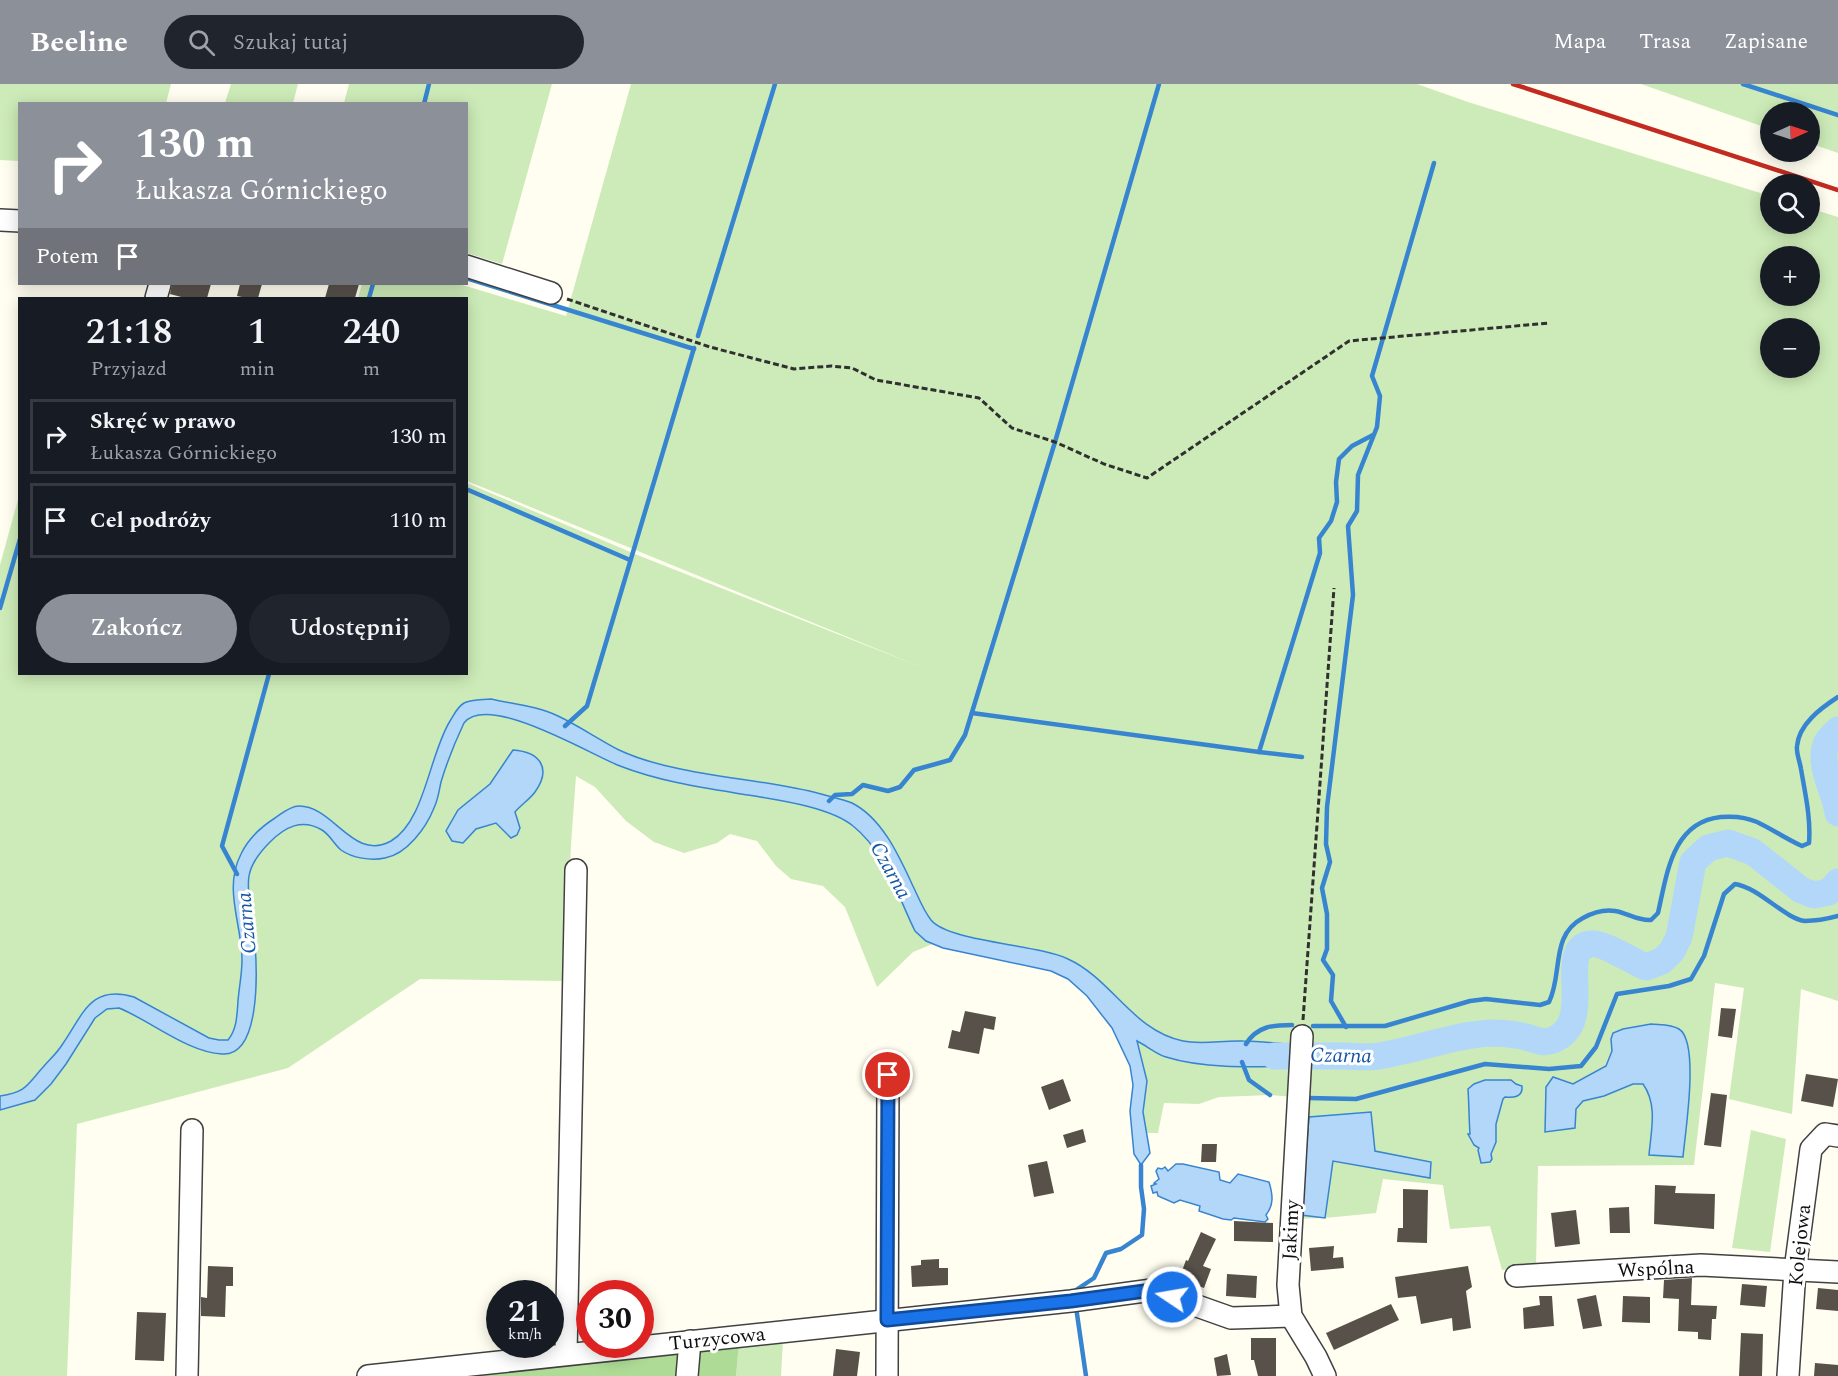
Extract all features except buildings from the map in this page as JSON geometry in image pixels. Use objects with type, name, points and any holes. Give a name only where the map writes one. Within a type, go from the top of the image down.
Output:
[{"type":"street","points":[[0,220],[18,221]]},
{"type":"street","points":[[468,268],[551,293]]},
{"type":"street","points":[[566,1354],[576,870]]},
{"type":"street","name":"Jakimy","points":[[1302,1036],[1288,1285],[1291,1316],[1316,1357],[1324,1376]]},
{"type":"street","points":[[887,1376],[888,1075]]},
{"type":"street","points":[[187,1376],[192,1130]]},
{"type":"street","name":"Kolejowa","points":[[1788,1376],[1795,1270],[1810,1149],[1825,1134],[1838,1136]]},
{"type":"street","name":"Wspólna","points":[[1516,1276],[1701,1265],[1838,1272]]},
{"type":"street","name":"Turzycowa","points":[[368,1376],[1071,1301],[1152,1290],[1231,1318],[1291,1316]]},
{"type":"street","points":[[687,1376],[690,1341]]},
{"type":"path","points":[[551,293],[710,347],[794,369],[831,366],[852,368],[876,380],[979,398],[1012,428],[1055,442],[1104,464],[1147,478],[1349,341],[1549,323]]},
{"type":"path","points":[[1302,1036],[1334,588]]},
{"type":"green space","points":[[0,84],[171,84],[166,102],[18,102],[18,161],[0,160]]},
{"type":"green space","points":[[231,84],[298,84],[293,102],[225,102]]},
{"type":"green space","points":[[349,84],[552,84],[502,264],[468,253],[468,102],[344,102]]},
{"type":"green space","points":[[631,84],[1417,84],[1760,193],[1760,234],[1820,234],[1820,211],[1838,217],[1838,1001],[1801,989],[1792,1114],[1729,1099],[1744,988],[1715,983],[1694,1165],[1538,1166],[1536,1267],[1502,1270],[1490,1226],[1450,1229],[1443,1185],[1383,1179],[1376,1213],[1287,1219],[1294,1097],[1270,1095],[1219,1097],[1199,1104],[1164,1103],[1158,1133],[1145,1133],[1143,1112],[1147,1081],[1137,1040],[1063,965],[940,941],[913,952],[877,987],[845,907],[823,886],[791,879],[776,866],[757,841],[730,834],[717,843],[684,853],[654,842],[626,821],[595,787],[576,776],[566,981],[420,979],[288,1068],[77,1124],[67,1376],[0,1376],[0,565],[18,500],[18,675],[468,675],[468,483],[640,556],[916,665],[468,481],[468,297],[358,297],[362,285],[462,285],[566,316]]},
{"type":"green space","points":[[1641,84],[1838,84],[1838,153],[1820,147],[1820,102],[1760,102],[1760,126]]},
{"type":"green space","points":[[1751,1130],[1786,1139],[1770,1252],[1732,1248]]},
{"type":"green space","points":[[783,1340],[781,1376],[736,1376],[739,1344]]},
{"type":"green space","points":[[739,1344],[736,1376],[692,1376],[698,1349]]},
{"type":"green space","points":[[674,1351],[683,1356],[681,1376],[435,1376],[607,1358],[654,1358],[654,1353]]},
{"type":"water","points":[[491,699],[550,713],[619,750],[654,763],[803,790],[852,803],[863,810],[881,828],[895,850],[926,912],[931,920],[941,927],[974,938],[1054,954],[1068,959],[1098,979],[1150,1027],[1183,1041],[1249,1041],[1294,1045],[1293,1066],[1196,1064],[1162,1056],[1137,1041],[1147,1081],[1143,1112],[1150,1153],[1141,1165],[1134,1154],[1130,1111],[1133,1085],[1130,1066],[1112,1028],[1087,996],[1068,979],[1051,971],[943,948],[926,941],[915,931],[890,875],[874,848],[864,836],[843,819],[803,805],[699,787],[651,776],[620,766],[564,739],[516,720],[494,715],[476,715],[464,723],[430,816],[421,832],[401,851],[393,856],[380,859],[356,857],[341,850],[322,830],[315,826],[301,825],[282,832],[260,854],[252,867],[248,883],[256,956],[254,1010],[244,1042],[235,1051],[222,1054],[196,1048],[119,1008],[107,1009],[95,1018],[66,1064],[35,1100],[0,1110],[0,1096],[26,1087],[58,1051],[89,1005],[107,995],[119,994],[134,997],[209,1038],[228,1040],[236,1022],[242,965],[233,893],[234,880],[236,867],[247,843],[270,822],[296,806],[311,808],[323,814],[354,839],[366,844],[378,846],[391,841],[412,819],[443,735],[458,709],[467,702]]},
{"type":"water","points":[[513,750],[530,754],[536,758],[543,769],[543,776],[535,792],[515,812],[520,828],[517,835],[511,838],[496,823],[476,829],[463,843],[452,841],[446,831],[458,810],[490,784]]},
{"type":"water","points":[[1651,1024],[1669,1025],[1679,1029],[1685,1037],[1689,1051],[1690,1089],[1683,1157],[1649,1155],[1652,1109],[1648,1092],[1643,1084],[1633,1084],[1604,1096],[1583,1101],[1576,1109],[1575,1128],[1545,1132],[1546,1087],[1553,1077],[1573,1084],[1606,1066],[1612,1051],[1613,1033]]},
{"type":"water","points":[[1485,1080],[1511,1080],[1522,1086],[1522,1090],[1517,1096],[1503,1099],[1496,1124],[1496,1142],[1491,1154],[1492,1159],[1490,1162],[1481,1163],[1479,1148],[1474,1145],[1468,1134],[1470,1134],[1468,1089]]},
{"type":"water","points":[[1371,1112],[1375,1151],[1431,1162],[1430,1178],[1333,1161],[1325,1218],[1301,1215],[1309,1117]]},
{"type":"water","points":[[1176,1164],[1219,1172],[1220,1180],[1230,1183],[1238,1174],[1269,1182],[1272,1200],[1266,1215],[1268,1219],[1265,1222],[1223,1219],[1199,1211],[1200,1206],[1180,1200],[1174,1203],[1158,1196],[1157,1192],[1153,1193],[1151,1186],[1159,1179],[1156,1171],[1158,1168],[1165,1167],[1168,1171]]},
{"type":"waterway","points":[[424,102],[429,84]]},
{"type":"waterway","points":[[698,336],[775,84]]},
{"type":"waterway","points":[[829,801],[835,795],[852,794],[863,785],[888,791],[900,787],[914,770],[950,760],[965,735],[1055,442],[1159,84]]},
{"type":"waterway","points":[[1743,84],[1838,115]]},
{"type":"waterway","points":[[1346,1027],[1331,1001],[1333,975],[1323,960],[1327,949],[1327,914],[1322,888],[1330,862],[1326,844],[1327,807],[1353,595],[1348,526],[1357,511],[1358,475],[1377,427],[1380,396],[1372,376],[1434,163]]},
{"type":"waterway","points":[[468,279],[694,349]]},
{"type":"waterway","points":[[369,297],[373,285]]},
{"type":"waterway","points":[[565,726],[587,706],[694,348]]},
{"type":"waterway","points":[[972,713],[1259,752],[1320,553],[1319,538],[1331,521],[1337,502],[1336,482],[1339,459],[1352,446],[1373,435]]},
{"type":"waterway","points":[[468,490],[630,560]]},
{"type":"waterway","points":[[0,608],[18,546]]},
{"type":"waterway","points":[[237,874],[222,846],[269,675]]},
{"type":"waterway","points":[[1313,1026],[1385,1026],[1470,1001],[1486,999],[1540,1005],[1549,1002],[1556,979],[1561,945],[1573,925],[1590,915],[1606,911],[1651,920],[1658,913],[1674,852],[1682,839],[1705,821],[1721,817],[1739,817],[1757,822],[1802,846],[1809,843],[1808,815],[1797,746],[1806,724],[1838,697]]},
{"type":"waterway","name":"Czarna","points":[[1838,730],[1826,744],[1824,753],[1825,770],[1838,813]]},
{"type":"waterway","points":[[1259,752],[1302,757]]},
{"type":"waterway","name":"Czarna","points":[[1274,1056],[1374,1057],[1477,1034],[1491,1033],[1518,1035],[1541,1041],[1553,1040],[1566,1031],[1573,1018],[1576,958],[1581,949],[1596,944],[1646,967],[1662,961],[1672,951],[1679,937],[1693,862],[1708,848],[1728,843],[1753,852],[1801,890],[1814,895],[1829,892],[1838,882]]},
{"type":"waterway","points":[[1308,1098],[1356,1099],[1485,1064],[1549,1069],[1581,1066],[1596,1047],[1617,994],[1669,986],[1691,979],[1704,956],[1724,894],[1735,884],[1754,891],[1797,919],[1813,921],[1838,916]]},
{"type":"waterway","points":[[1246,1044],[1260,1030],[1278,1025],[1292,1025]]},
{"type":"waterway","points":[[1242,1062],[1249,1080],[1270,1095]]},
{"type":"waterway","points":[[1076,1294],[1076,1290],[1094,1278],[1106,1253],[1121,1249],[1142,1235],[1144,1209],[1141,1165]]},
{"type":"waterway","points":[[1076,1307],[1086,1376]]},
{"type":"railway","points":[[1513,84],[1838,190]]},
{"type":"route","points":[[888,1075],[887,1320],[1071,1301],[1152,1290],[1172,1297]]}]
